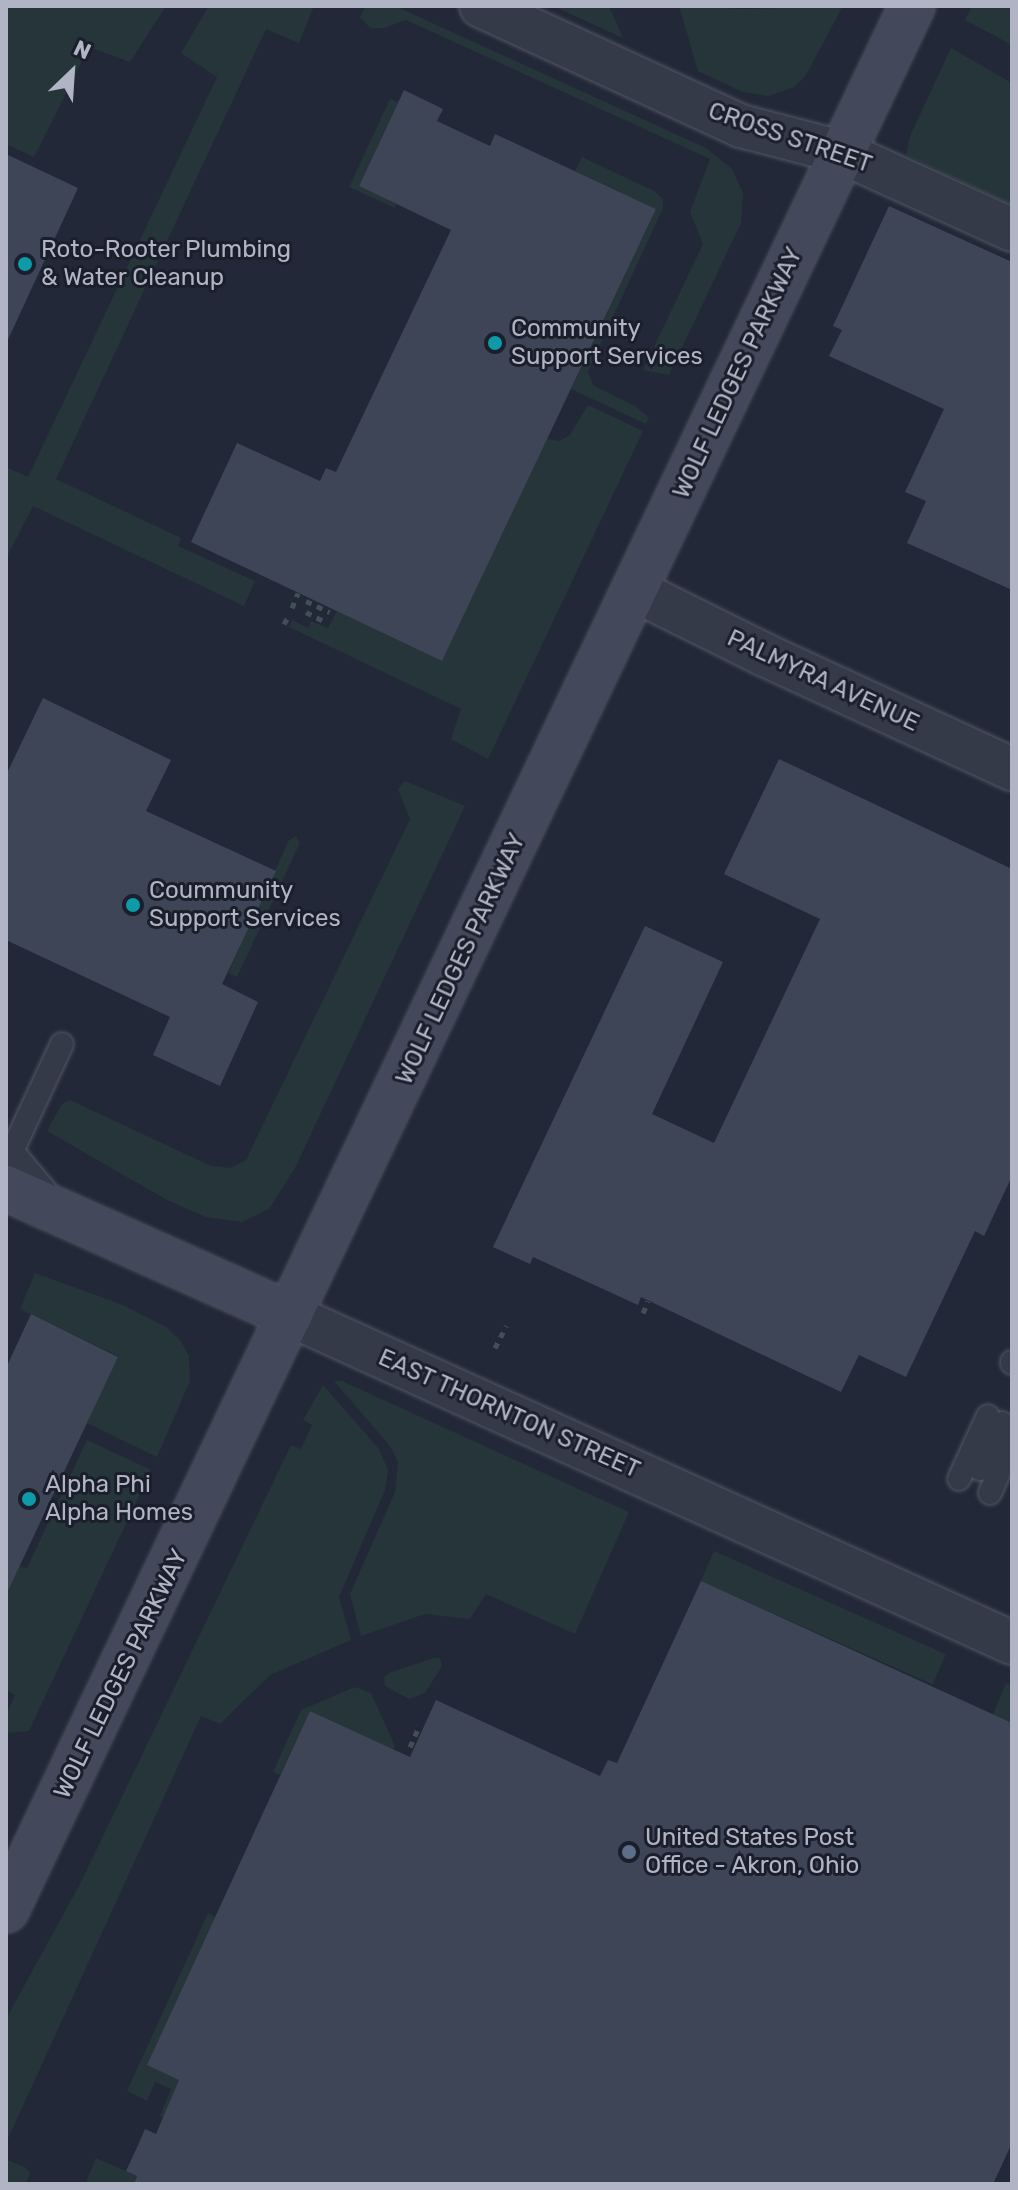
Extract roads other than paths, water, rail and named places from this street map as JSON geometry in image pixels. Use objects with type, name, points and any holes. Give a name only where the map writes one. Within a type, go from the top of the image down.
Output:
[{"type":"main road","name":"WOLF LEDGES PARKWAY","points":[[6,1910],[912,6]]},
{"type":"main road","name":"EAST THORNTON STREET","points":[[18,1198],[290,1315]]},
{"type":"street","name":"CROSS STREET","points":[[481,6],[741,126],[841,152],[1012,230]]},
{"type":"street","name":"PALMYRA AVENUE","points":[[636,591],[765,655],[1012,769]]},
{"type":"street","points":[[6,1162],[18,1198]]},
{"type":"street","name":"EAST THORNTON STREET","points":[[290,1315],[1012,1643]]},
{"type":"lane","points":[[6,1162],[62,1044]]},
{"type":"lane","points":[[1001,1427],[974,1486],[1001,1427]]},
{"type":"place","name":"Roto-Rooter Plumbing & Water Cleanup","points":[[25,264]]},
{"type":"place","name":"Community Support Services","points":[[495,343]]},
{"type":"place","name":"Coummunity Support Services","points":[[133,905]]},
{"type":"place","name":"Alpha Phi Alpha Homes","points":[[29,1499]]},
{"type":"place","name":"United States Post Office - Akron, Ohio","points":[[629,1852]]}]
